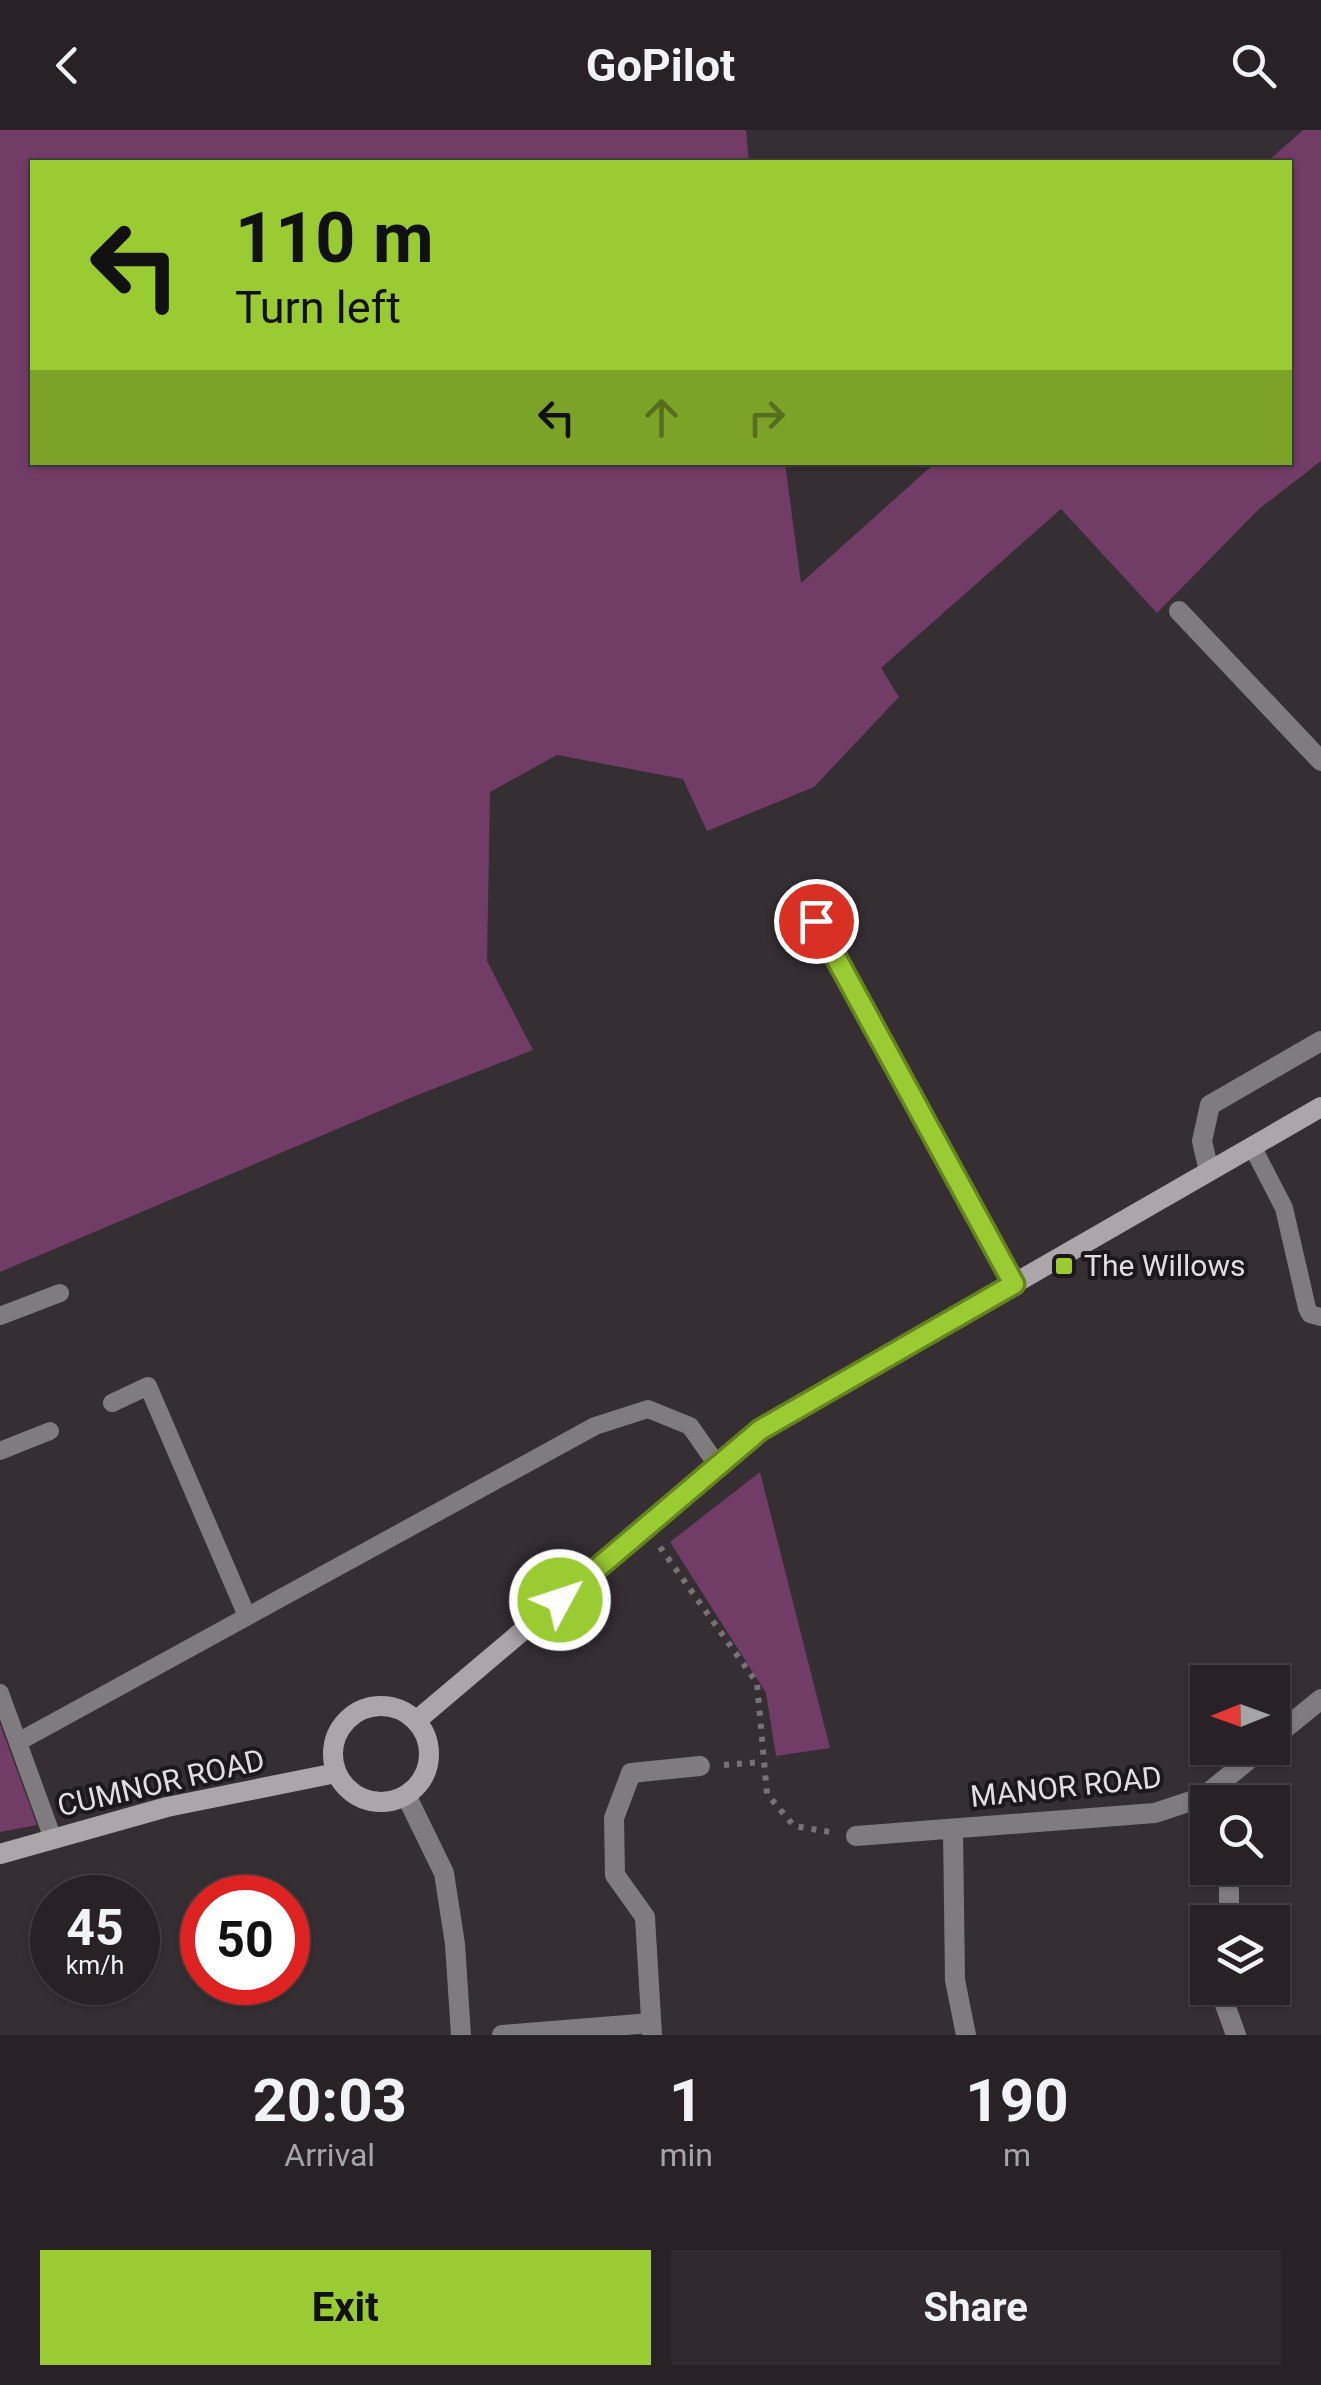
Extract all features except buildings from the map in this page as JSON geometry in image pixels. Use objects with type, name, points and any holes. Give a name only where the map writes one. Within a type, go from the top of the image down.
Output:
[{"type":"main road","points":[[416,1721],[760,1430],[1321,1107]]},
{"type":"main road","points":[[391,1706],[416,1721],[426,1735],[427,1768],[406,1795],[391,1801],[358,1796],[336,1773],[334,1740],[342,1724],[358,1711],[391,1706]]},
{"type":"main road","name":"CUMNOR ROAD","points":[[0,1854],[167,1807],[336,1773]]},
{"type":"street","points":[[1179,611],[1321,761]]},
{"type":"street","points":[[1209,1171],[1202,1141],[1210,1105],[1321,1041]]},
{"type":"street","points":[[1290,1724],[1321,1699]]},
{"type":"street","name":"MANOR ROAD","points":[[1223,1785],[1244,1765]]},
{"type":"street","points":[[502,2035],[652,2029],[646,1917],[616,1875],[614,1818],[631,1773],[700,1766]]},
{"type":"street","points":[[406,1795],[444,1873],[455,1944],[461,2035]]},
{"type":"street","name":"MANOR ROAD","points":[[856,1836],[1155,1813],[1190,1805]]},
{"type":"street","points":[[954,1829],[955,1980],[966,2035]]},
{"type":"street","points":[[1225,2005],[1236,2035]]},
{"type":"lane","points":[[816,921],[1014,1284]]},
{"type":"lane","points":[[1252,1146],[1284,1208],[1307,1308],[1310,1314],[1321,1317]]},
{"type":"lane","points":[[0,1316],[60,1293]]},
{"type":"lane","points":[[112,1403],[148,1386],[248,1616]]},
{"type":"lane","points":[[18,1742],[595,1426],[648,1409],[690,1426],[718,1466]]},
{"type":"lane","points":[[0,1451],[50,1431]]},
{"type":"lane","points":[[0,1693],[53,1839]]},
{"type":"path","points":[[646,1527],[757,1683],[767,1794],[794,1826],[856,1836]]},
{"type":"path","points":[[700,1766],[762,1762]]},
{"type":"shaded area","points":[[0,130],[746,130],[749,160],[30,160],[30,465],[785,465],[801,583],[933,465],[1292,465],[1292,160],[1269,160],[1303,130],[1321,130],[1321,461],[1259,509],[1157,613],[1061,509],[881,668],[899,697],[814,787],[707,831],[683,779],[557,755],[490,792],[487,961],[533,1050],[0,1272]]},
{"type":"shaded area","points":[[760,1472],[830,1748],[776,1756],[766,1693],[670,1542]]},
{"type":"shaded area","points":[[0,1724],[37,1825],[0,1832]]},
{"type":"place","name":"The Willows","points":[[1064,1266]]},
{"type":"route","points":[[560,1600],[760,1430],[1014,1284],[816,921]]}]
